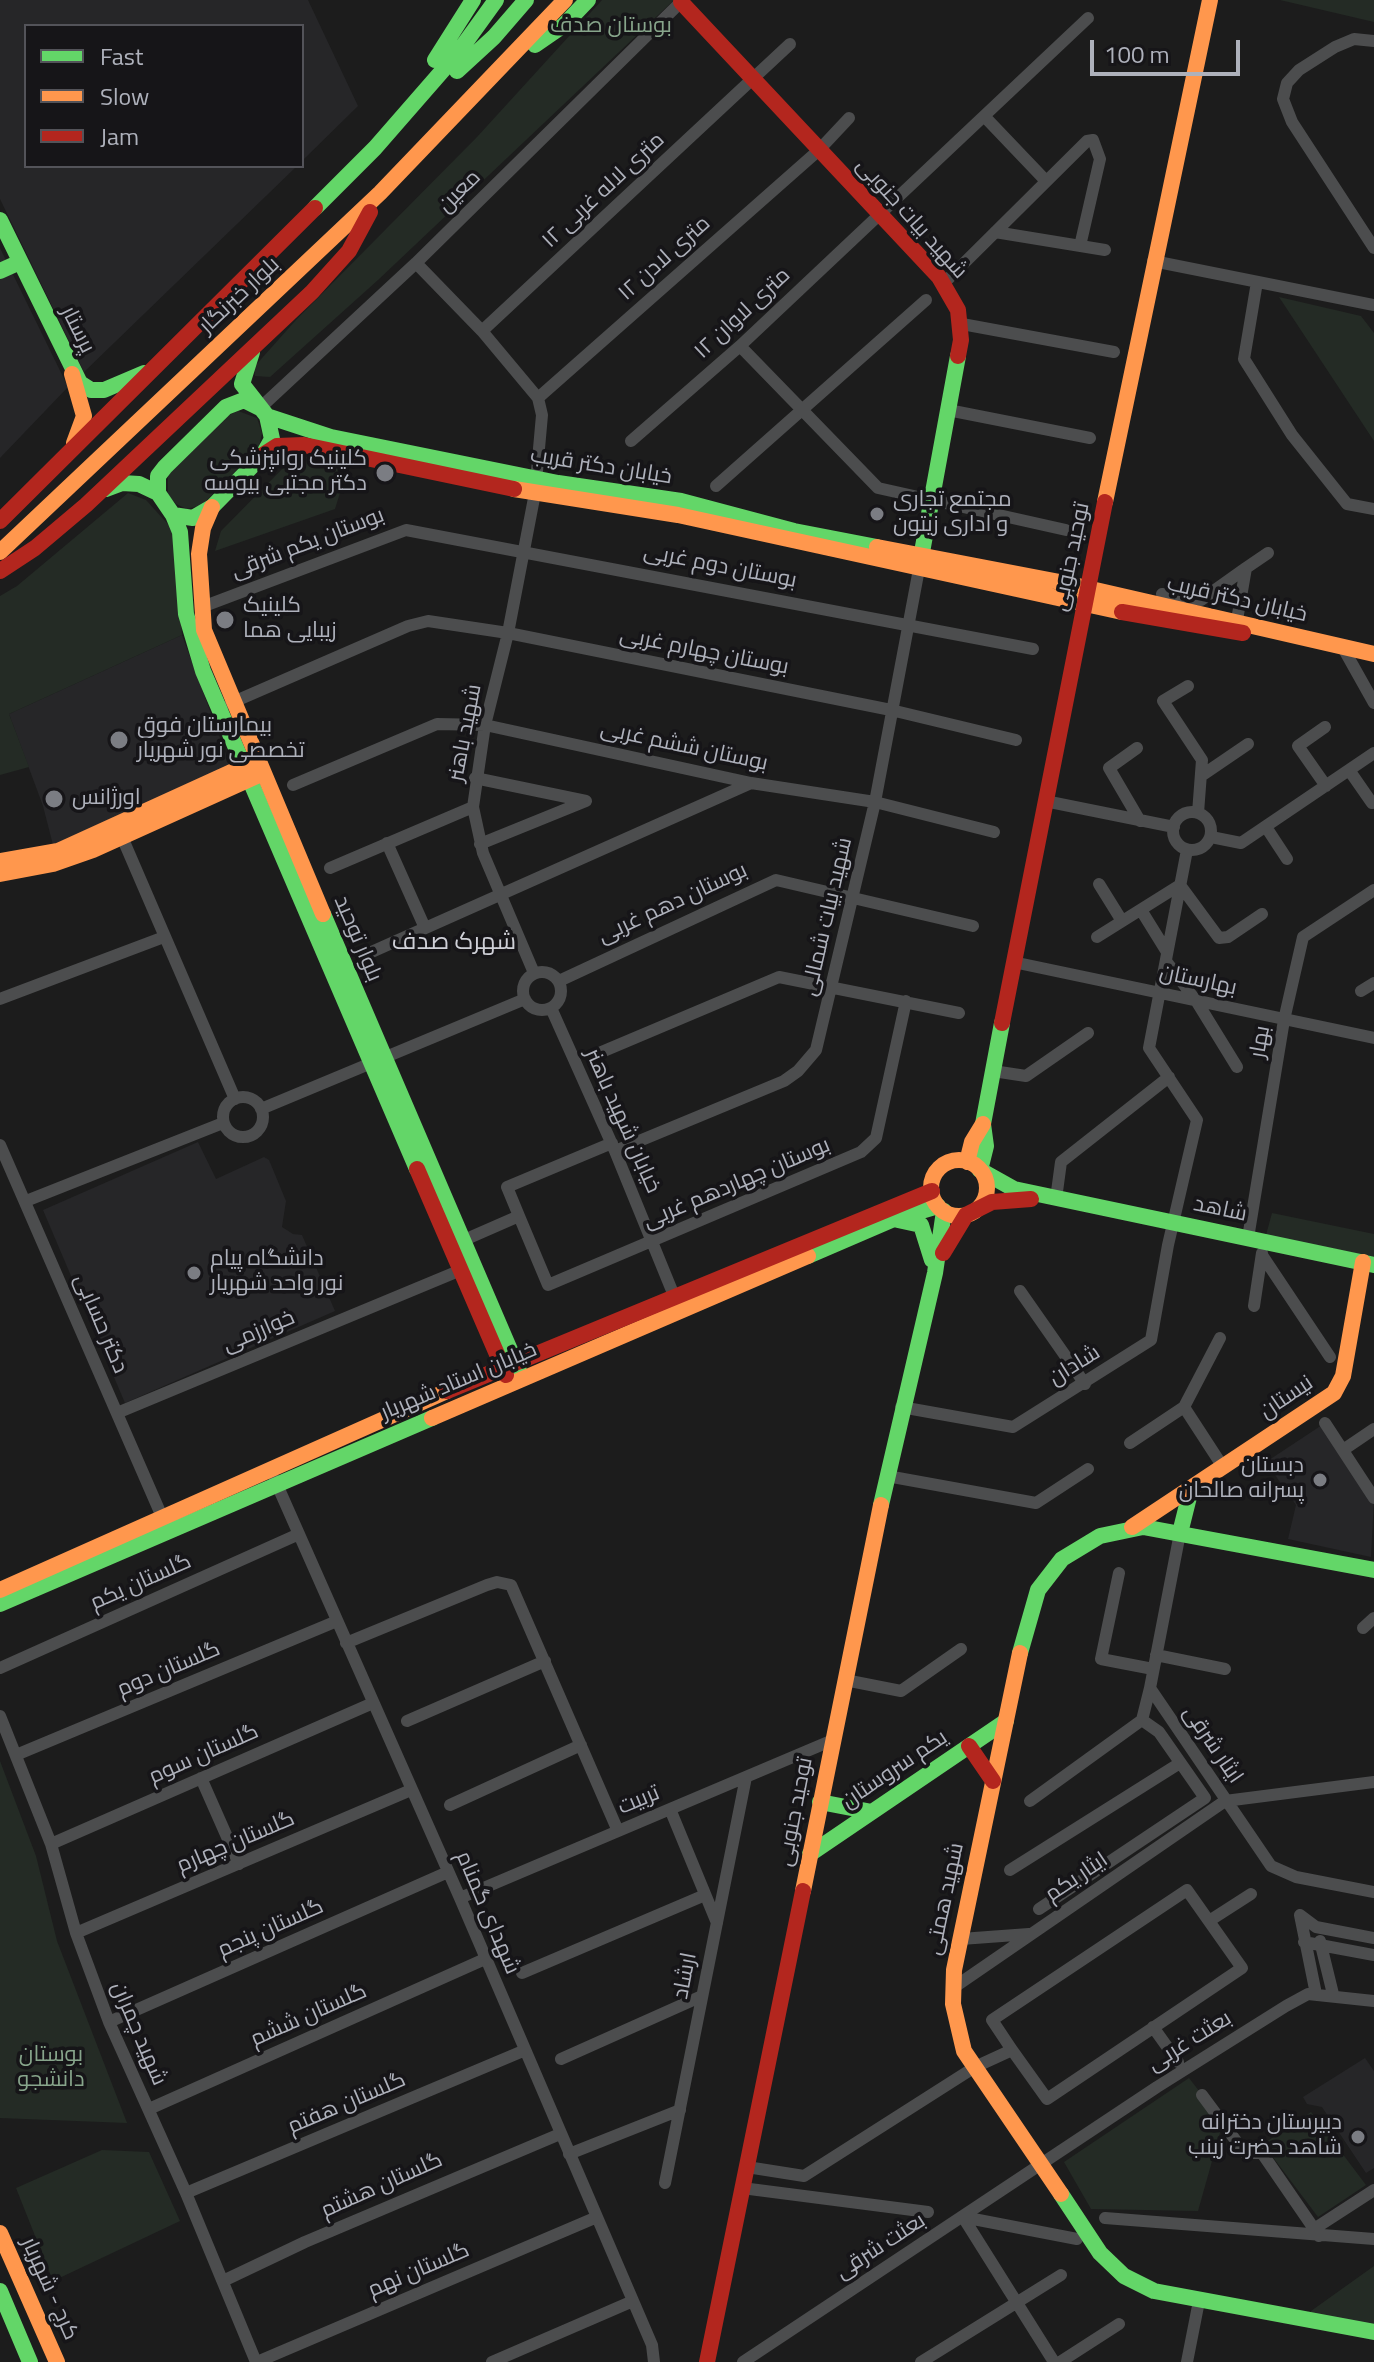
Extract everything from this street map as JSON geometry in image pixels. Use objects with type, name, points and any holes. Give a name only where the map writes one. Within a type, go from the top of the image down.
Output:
[{"type":"main road","points":[[375,148],[473,0]]},
{"type":"main road","points":[[404,115],[457,54],[496,0]]},
{"type":"main road","points":[[404,115],[494,37],[526,0]]},
{"type":"main road","points":[[505,66],[565,0]]},
{"type":"main road","points":[[505,66],[564,25],[588,0]]},
{"type":"main road","name":"توحید جنوبی","points":[[974,1166],[986,1146],[983,1124],[1013,962],[1153,261],[1210,0]]},
{"type":"main road","name":"شهید بیات جنوبی","points":[[682,1],[943,284],[962,324]]},
{"type":"main road","name":"بلوار خبرنگار","points":[[0,552],[380,193],[505,66]]},
{"type":"main road","name":"بلوار خبرنگار","points":[[0,521],[157,368],[404,115]]},
{"type":"main road","points":[[86,505],[253,349],[349,251],[380,193]]},
{"type":"main road","name":"پرستار","points":[[0,220],[80,383],[91,390],[104,390],[157,368]]},
{"type":"main road","points":[[0,271],[20,262]]},
{"type":"main road","points":[[920,562],[962,324]]},
{"type":"main road","points":[[0,571],[35,548],[109,487],[122,483],[139,484],[158,493],[173,515],[193,518],[212,507],[263,455],[272,439],[264,412],[242,384],[253,349]]},
{"type":"main road","points":[[67,457],[80,432],[84,416],[71,368]]},
{"type":"main road","name":"خیابان دکتر قریب","points":[[158,493],[158,476],[165,467],[226,407],[244,400],[264,412],[331,437],[536,486]]},
{"type":"main road","name":"خیابان دکتر قریب","points":[[263,455],[277,446],[304,445],[536,486],[681,501],[920,562],[1293,642],[1324,643]]},
{"type":"main road","name":"بلوار توحید","points":[[212,507],[203,528],[199,554],[204,630],[253,770]]},
{"type":"main road","name":"بلوار توحید","points":[[173,515],[180,532],[186,614],[192,642],[253,770],[516,1382]]},
{"type":"main road","name":"خیابان دکتر قریب","points":[[1086,597],[1237,620],[1324,643]]},
{"type":"main road","points":[[1324,643],[1374,654]]},
{"type":"main road","points":[[0,861],[27,859],[58,851],[253,770]]},
{"type":"main road","points":[[0,874],[53,864],[122,837],[229,781]]},
{"type":"main road","points":[[949,1162],[974,1166],[1014,1189],[1056,1199],[1002,1201],[972,1212],[938,1203],[932,1182],[949,1162]]},
{"type":"main road","points":[[972,1212],[986,1196],[987,1187],[974,1166]]},
{"type":"main road","name":"شاهد","points":[[1056,1199],[1174,1223],[1258,1245],[1369,1264]]},
{"type":"main road","name":"توحید جنوبی","points":[[935,1273],[938,1203]]},
{"type":"main road","name":"خیابان استاد شهریار","points":[[676,1302],[698,1303],[938,1203]]},
{"type":"main road","name":"خیابان استاد شهریار","points":[[0,1590],[163,1519],[516,1382],[676,1302],[697,1285],[938,1203]]},
{"type":"main road","name":"توحید جنوبی","points":[[707,2362],[901,1407],[935,1273],[954,1231],[972,1212]]},
{"type":"main road","points":[[894,1219],[914,1222],[926,1231],[935,1273]]},
{"type":"main road","name":"بلوار توحید","points":[[456,1244],[461,1270],[508,1364]]},
{"type":"main road","name":"نيستان","points":[[1132,1527],[1320,1403],[1340,1385],[1369,1264]]},
{"type":"main road","points":[[697,1285],[686,1295],[691,1303],[698,1303]]},
{"type":"main road","name":"خیابان استاد شهریار","points":[[0,1604],[274,1478],[508,1364],[657,1312]]},
{"type":"main road","points":[[1180,1533],[1191,1489]]},
{"type":"main road","name":"شهید همتی","points":[[1374,1570],[1180,1533],[1132,1527],[1086,1543],[1062,1559],[1045,1578],[1028,1616],[953,1988],[958,2035],[975,2067],[1100,2253],[1124,2276],[1154,2291],[1374,2332]]},
{"type":"main road","name":"یکم سروستان","points":[[810,1854],[1006,1721]]},
{"type":"main road","points":[[969,1746],[993,1781]]},
{"type":"main road","points":[[820,1802],[872,1812]]},
{"type":"main road","name":"کرج - شهریار","points":[[0,2233],[57,2362]]},
{"type":"main road","points":[[0,2291],[30,2362]]},
{"type":"street","name":"معین","points":[[264,412],[682,1]]},
{"type":"street","name":"۱۲ متری لاوان","points":[[631,441],[740,346],[1088,18]]},
{"type":"street","points":[[1374,41],[1354,39],[1335,47],[1299,70],[1284,92],[1284,105],[1292,122],[1374,248]]},
{"type":"street","name":"۱۲ متری لاله غربی","points":[[482,331],[790,44]]},
{"type":"street","points":[[984,116],[1046,181]]},
{"type":"street","name":"۱۲ متری لادن","points":[[538,398],[819,150],[849,118]]},
{"type":"street","points":[[943,284],[1087,141],[1093,140],[1100,159],[1080,246]]},
{"type":"street","points":[[995,232],[1105,250]]},
{"type":"street","points":[[1153,261],[1374,305]]},
{"type":"street","points":[[416,263],[482,331],[538,398]]},
{"type":"street","points":[[1257,282],[1244,359],[1292,435],[1347,504],[1374,509]]},
{"type":"street","points":[[716,486],[926,300]]},
{"type":"street","points":[[962,324],[1114,352]]},
{"type":"street","points":[[740,346],[878,488],[1066,530]]},
{"type":"street","name":"شهید باهنر","points":[[534,973],[480,844],[473,807],[485,725],[508,633],[536,486],[543,433],[538,398]]},
{"type":"street","points":[[948,410],[1090,438]]},
{"type":"street","name":"بوستان یکم شرقی","points":[[202,607],[400,530],[524,550]]},
{"type":"street","name":"بوستان دوم غربی","points":[[524,550],[1033,649]]},
{"type":"street","points":[[1162,594],[1201,600],[1268,553]]},
{"type":"street","name":"شهید بیات شمالی","points":[[507,1187],[792,1076],[819,1043],[875,802],[920,562]]},
{"type":"street","points":[[1237,620],[1246,568]]},
{"type":"street","name":"بوستان چهارم غربی","points":[[231,703],[417,623],[508,633],[891,710],[1016,740]]},
{"type":"street","points":[[1342,646],[1374,703]]},
{"type":"street","points":[[1188,686],[1163,701],[1202,760],[1198,813]]},
{"type":"street","name":"بوستان ششم غربی","points":[[293,785],[437,724],[485,725],[751,783],[875,802],[994,832]]},
{"type":"street","points":[[1325,727],[1298,746],[1326,786]]},
{"type":"street","points":[[1201,776],[1248,744]]},
{"type":"street","points":[[1137,748],[1109,768],[1140,821]]},
{"type":"street","points":[[1211,837],[1241,843],[1374,753]]},
{"type":"street","points":[[1349,770],[1372,803]]},
{"type":"street","points":[[475,778],[586,801],[480,844]]},
{"type":"street","points":[[367,954],[751,783]]},
{"type":"street","points":[[1045,801],[1174,827]]},
{"type":"street","points":[[330,868],[473,807]]},
{"type":"street","points":[[1185,813],[1198,813],[1209,821],[1211,837],[1202,848],[1187,850],[1175,840],[1174,827],[1185,813]]},
{"type":"street","points":[[1266,827],[1287,859]]},
{"type":"street","points":[[122,837],[235,1099]]},
{"type":"street","points":[[387,843],[425,928]]},
{"type":"street","name":"شادان","points":[[901,1407],[1013,1427],[1151,1340],[1197,1120],[1149,1048],[1187,850]]},
{"type":"street","name":"بوستان دهم غربی","points":[[559,981],[771,880],[973,926]]},
{"type":"street","points":[[1099,884],[1122,921]]},
{"type":"street","points":[[1097,937],[1180,885],[1219,938],[1228,937],[1262,914]]},
{"type":"street","name":"بهار","points":[[1254,1306],[1284,1020],[1303,937],[1374,890]]},
{"type":"street","points":[[1141,910],[1166,957],[1237,1067]]},
{"type":"street","points":[[0,999],[164,937]]},
{"type":"street","name":"بهارستان","points":[[1013,962],[1374,1038]]},
{"type":"street","points":[[545,972],[559,981],[562,993],[551,1008],[539,1010],[525,999],[525,981],[534,973],[545,972]]},
{"type":"street","points":[[592,1056],[773,978],[833,985],[959,1013]]},
{"type":"street","points":[[1361,991],[1374,983]]},
{"type":"street","points":[[261,1109],[525,999]]},
{"type":"street","name":"بوستان چهاردهم غربی","points":[[507,1187],[548,1285],[869,1147],[876,1138],[906,1001]]},
{"type":"street","name":"خیابان شهید باهنر","points":[[551,1008],[614,1147],[676,1302]]},
{"type":"street","points":[[993,1071],[1026,1076],[1088,1033]]},
{"type":"street","points":[[1056,1199],[1061,1162],[1169,1077]]},
{"type":"street","points":[[235,1099],[253,1100],[261,1109],[263,1122],[250,1136],[237,1136],[223,1123],[226,1106],[235,1099]]},
{"type":"street","points":[[26,1201],[223,1123]]},
{"type":"street","name":"دکتر حسابی","points":[[0,1145],[163,1519]]},
{"type":"street","points":[[456,1244],[519,1216]]},
{"type":"street","points":[[1258,1245],[1330,1357]]},
{"type":"street","name":"خوارزمی","points":[[117,1413],[461,1270]]},
{"type":"street","points":[[1020,1291],[1085,1384]]},
{"type":"street","points":[[1130,1443],[1184,1407],[1220,1338]]},
{"type":"street","points":[[1184,1407],[1223,1467]]},
{"type":"street","points":[[1325,1423],[1374,1498]]},
{"type":"street","points":[[1343,1450],[1374,1429]]},
{"type":"street","points":[[887,1476],[1036,1503],[1088,1469]]},
{"type":"street","name":"شهدای گمنام","points":[[274,1478],[460,1898],[523,2051],[652,2345],[654,2362]]},
{"type":"street","points":[[1030,1801],[1142,1720],[1180,1533]]},
{"type":"street","name":"گلستان یکم","points":[[0,1668],[299,1534]]},
{"type":"street","points":[[1119,1573],[1101,1659],[1153,1669]]},
{"type":"street","points":[[346,1643],[487,1585],[505,1582],[515,1591],[618,1831]]},
{"type":"street","points":[[1363,1628],[1374,1618]]},
{"type":"street","name":"گلستان دوم","points":[[16,1755],[337,1621]]},
{"type":"street","points":[[845,1680],[901,1691],[961,1649]]},
{"type":"street","points":[[1156,1655],[1225,1669]]},
{"type":"street","points":[[407,1721],[545,1661]]},
{"type":"street","name":"ایثار شرقی","points":[[1150,1688],[1271,1866],[1296,1877],[1374,1892]]},
{"type":"street","name":"گلستان سوم","points":[[51,1844],[373,1703]]},
{"type":"street","name":"شهید چمران","points":[[0,1716],[51,1844],[76,1933],[109,2022],[186,2193],[256,2362]]},
{"type":"street","points":[[1039,1909],[1205,1798],[1159,1732],[1142,1720]]},
{"type":"street","name":"تربیت","points":[[460,1898],[833,1740]]},
{"type":"street","points":[[450,1805],[581,1745]]},
{"type":"street","points":[[1010,1870],[1180,1763]]},
{"type":"street","name":"ارشاد","points":[[665,2183],[746,1777]]},
{"type":"street","points":[[201,1778],[239,1864]]},
{"type":"street","points":[[1225,1801],[1374,1782]]},
{"type":"street","name":"گلستان چهارم","points":[[76,1933],[411,1790]]},
{"type":"street","name":"ایثار یکم","points":[[953,1988],[1225,1801]]},
{"type":"street","points":[[670,1809],[717,1923]]},
{"type":"street","name":"گلستان پنجم","points":[[109,2022],[448,1872]]},
{"type":"street","points":[[1187,1890],[1242,1968],[1153,2027],[1047,2099],[992,2020],[1187,1890]]},
{"type":"street","points":[[1209,1921],[1251,1894]]},
{"type":"street","points":[[522,1973],[705,1895]]},
{"type":"street","points":[[1316,1994],[1300,1915],[1316,1927],[1374,1938]]},
{"type":"street","points":[[1316,1927],[1333,1994]]},
{"type":"street","points":[[961,1939],[1033,1933]]},
{"type":"street","points":[[1304,1942],[1374,1955]]},
{"type":"street","name":"گلستان ششم","points":[[149,2109],[485,1959]]},
{"type":"street","name":"بعثت غربی","points":[[1041,2165],[1286,2006],[1316,1994],[1374,2001]]},
{"type":"street","points":[[561,2059],[702,1996]]},
{"type":"street","points":[[1153,2027],[1178,2062]]},
{"type":"street","points":[[747,2167],[804,2176],[975,2067],[1012,2050]]},
{"type":"street","name":"گلستان هفتم","points":[[186,2193],[523,2051]]},
{"type":"street","points":[[1202,2095],[1245,2153],[1262,2153],[1317,2233]]},
{"type":"street","points":[[569,2154],[680,2110]]},
{"type":"street","name":"گلستان هشتم","points":[[223,2281],[305,2242],[560,2134]]},
{"type":"street","name":"بعثت شرقی","points":[[743,2362],[1041,2165]]},
{"type":"street","points":[[742,2188],[928,2212]]},
{"type":"street","points":[[1317,2233],[1374,2190]]},
{"type":"street","name":"گلستان نهم","points":[[256,2362],[597,2217]]},
{"type":"street","points":[[963,2217],[1077,2239]]},
{"type":"street","points":[[963,2217],[1054,2362]]},
{"type":"street","points":[[1105,2218],[1374,2239]]},
{"type":"street","points":[[921,2362],[1061,2275]]},
{"type":"street","points":[[492,2362],[633,2301]]},
{"type":"street","points":[[1187,2362],[1199,2301]]},
{"type":"street","points":[[1060,2362],[1119,2324]]},
{"type":"shaded area","points":[[0,0],[308,0],[358,106],[304,159],[304,24],[24,24],[24,168],[295,168],[84,372],[0,199]]},
{"type":"shaded area","points":[[0,248],[68,387],[0,458]]},
{"type":"shaded area","name":"بیمارستان فوق تخصصی نور شهریار","points":[[182,635],[230,765],[53,845],[43,806],[9,714]]},
{"type":"shaded area","name":"دانشگاه پیام نور واحد شهریار","points":[[198,1142],[216,1179],[264,1157],[269,1160],[286,1201],[282,1227],[293,1234],[302,1235],[335,1311],[125,1403],[43,1210]]},
{"type":"shaded area","name":"دبستان پسرانه صالحان","points":[[1325,1423],[1374,1498],[1371,1557],[1288,1539],[1296,1505],[1266,1462]]},
{"type":"shaded area","name":"دبیرستان دخترانه شاهد حضرت زینب","points":[[1365,2058],[1374,2071],[1374,2168],[1366,2173],[1322,2107],[1307,2104],[1303,2097]]},
{"type":"green space","name":"بوستان صدف","points":[[602,0],[674,0],[378,280],[270,377],[255,376],[254,367],[296,320],[477,137]]},
{"type":"green space","points":[[1280,0],[1374,0],[1374,22]]},
{"type":"green space","points":[[1279,297],[1361,316],[1374,333],[1374,441]]},
{"type":"green space","points":[[238,411],[257,418],[262,433],[259,447],[202,505],[187,509],[176,504],[168,495],[168,475],[227,416]]},
{"type":"green space","points":[[301,456],[349,464],[335,509],[215,551],[221,531],[290,461]]},
{"type":"green space","points":[[128,493],[146,500],[175,532],[182,635],[9,714],[29,767],[0,775],[0,596],[17,586]]},
{"type":"green space","points":[[1272,1213],[1374,1234],[1374,1257],[1266,1235]]},
{"type":"green space","name":"بوستان دانشجو","points":[[0,1761],[36,1856],[57,1941],[127,2123],[0,2118]]},
{"type":"green space","points":[[1189,2078],[1223,2122],[1198,2211],[1091,2209],[1064,2162]]},
{"type":"green space","points":[[1311,2112],[1366,2185],[1318,2217],[1263,2144]]},
{"type":"green space","points":[[102,2150],[149,2152],[180,2221],[53,2281],[16,2188]]},
{"type":"green space","points":[[1374,2266],[1374,2326],[1310,2314],[1311,2311]]},
{"type":"traffic: fast","points":[[435,60],[473,0]]},
{"type":"traffic: fast","points":[[315,208],[375,148],[457,54],[496,0]]},
{"type":"traffic: fast","points":[[457,71],[494,37],[526,0]]},
{"type":"traffic: fast","points":[[535,45],[564,25],[588,0]]},
{"type":"traffic: fast","points":[[0,220],[80,383],[91,390],[104,390],[144,373]]},
{"type":"traffic: fast","points":[[0,271],[20,262]]},
{"type":"traffic: fast","points":[[252,352],[242,384],[267,416],[272,439],[263,455],[212,507],[193,518],[173,515],[158,493],[158,476],[165,467],[226,407],[244,400],[260,408]]},
{"type":"traffic: fast","points":[[920,563],[958,356]]},
{"type":"traffic: fast","points":[[267,416],[331,437],[558,483],[681,501],[794,531],[877,547]]},
{"type":"traffic: fast","points":[[106,489],[122,483],[139,484],[158,493]]},
{"type":"traffic: fast","points":[[173,515],[180,532],[186,614],[203,671],[417,1169]]},
{"type":"traffic: fast","points":[[323,914],[519,1371]]},
{"type":"traffic: fast","points":[[1002,1023],[983,1124],[986,1146],[980,1170],[1014,1189],[1374,1265]]},
{"type":"traffic: fast","points":[[808,1256],[894,1219],[938,1206]]},
{"type":"traffic: fast","points":[[881,1505],[935,1273],[944,1211]]},
{"type":"traffic: fast","points":[[898,1220],[921,1225],[932,1260]]},
{"type":"traffic: fast","points":[[0,1604],[432,1418]]},
{"type":"traffic: fast","points":[[1180,1533],[1191,1489]]},
{"type":"traffic: fast","points":[[1020,1653],[1038,1590],[1062,1559],[1100,1536],[1143,1527],[1374,1570]]},
{"type":"traffic: fast","points":[[810,1854],[1006,1721]]},
{"type":"traffic: fast","points":[[820,1802],[872,1812]]},
{"type":"traffic: fast","points":[[1061,2194],[1100,2253],[1124,2276],[1154,2291],[1374,2332]]},
{"type":"traffic: fast","points":[[0,2291],[30,2362]]},
{"type":"traffic: slow","points":[[0,552],[380,193],[565,0]]},
{"type":"traffic: slow","points":[[1105,502],[1210,0]]},
{"type":"traffic: slow","points":[[72,374],[84,416],[74,443]]},
{"type":"traffic: slow","points":[[514,489],[678,515],[1122,612]]},
{"type":"traffic: slow","points":[[212,507],[203,528],[199,554],[204,630],[323,914]]},
{"type":"traffic: slow","points":[[877,547],[1065,583],[1374,654]]},
{"type":"traffic: slow","points":[[0,861],[58,851],[251,763]]},
{"type":"traffic: slow","points":[[0,874],[53,864],[93,850],[259,775]]},
{"type":"traffic: slow","points":[[967,1162],[972,1142],[983,1124]]},
{"type":"traffic: slow","points":[[959,1160],[979,1168],[987,1188],[979,1208],[959,1216],[939,1208],[931,1188],[939,1168],[959,1160]]},
{"type":"traffic: slow","points":[[432,1418],[808,1256]]},
{"type":"traffic: slow","points":[[1132,1527],[1334,1393],[1343,1376],[1363,1262]]},
{"type":"traffic: slow","points":[[0,1590],[447,1391]]},
{"type":"traffic: slow","points":[[803,1891],[881,1505]]},
{"type":"traffic: slow","points":[[1020,1653],[954,1970],[953,2004],[964,2051],[1061,2194]]},
{"type":"traffic: slow","points":[[0,2233],[57,2362]]},
{"type":"traffic: jam","points":[[681,2],[939,277],[958,310],[961,340],[958,356]]},
{"type":"traffic: jam","points":[[0,521],[315,208]]},
{"type":"traffic: jam","points":[[0,571],[35,548],[86,505],[312,292],[349,251],[370,212]]},
{"type":"traffic: jam","points":[[263,455],[277,446],[304,445],[514,489]]},
{"type":"traffic: jam","points":[[1002,1023],[1105,502]]},
{"type":"traffic: jam","points":[[1122,612],[1243,633]]},
{"type":"traffic: jam","points":[[417,1169],[506,1375]]},
{"type":"traffic: jam","points":[[447,1391],[932,1191]]},
{"type":"traffic: jam","points":[[943,1253],[966,1215],[992,1202],[1031,1199]]},
{"type":"traffic: jam","points":[[969,1746],[993,1781]]},
{"type":"traffic: jam","points":[[707,2362],[803,1891]]},
{"type":"place","name":"کلینیک روانپزشکی دکتر مجتبی بیوسه","points":[[385,473]]},
{"type":"place","name":"مجتمع تجاری و اداری زیتون","points":[[877,514]]},
{"type":"place","name":"کلینیک زیبایی هما","points":[[225,620]]},
{"type":"place","name":"بیمارستان فوق تخصصی نور شهریار","points":[[119,740]]},
{"type":"place","name":"اورژانس","points":[[54,799]]},
{"type":"place","name":"دانشگاه پیام نور واحد شهریار","points":[[194,1273]]},
{"type":"place","name":"دبستان پسرانه صالحان","points":[[1320,1480]]},
{"type":"place","name":"دبیرستان دخترانه شاهد حضرت زینب","points":[[1358,2137]]},
{"type":"district","name":"شهرک صدف","points":[[454,943]]}]
